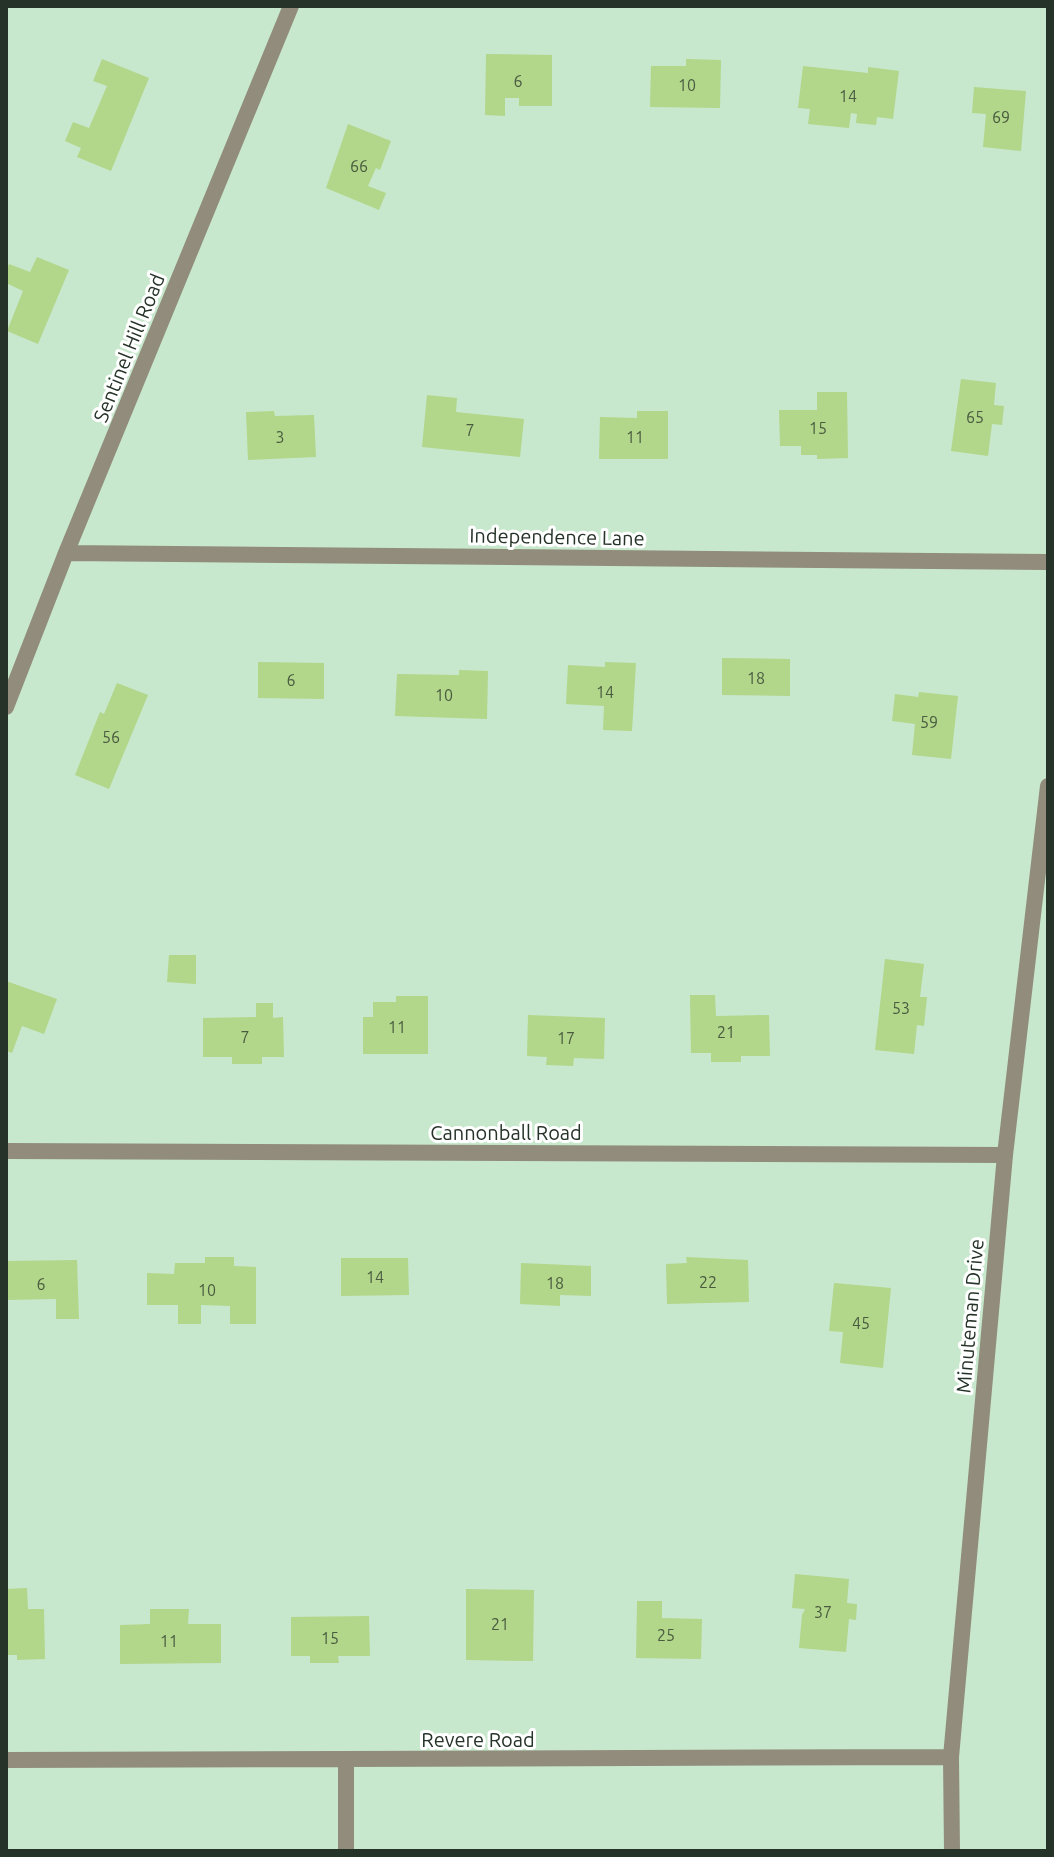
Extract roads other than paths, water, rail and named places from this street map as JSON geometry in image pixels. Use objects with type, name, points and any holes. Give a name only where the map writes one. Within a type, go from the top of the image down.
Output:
[{"type":"street","name":"Sentinel Hill Road","points":[[6,707],[66,553],[291,6]]},
{"type":"street","name":"Independence Lane","points":[[66,553],[1048,562]]},
{"type":"street","name":"Minuteman Drive","points":[[952,1851],[951,1757],[1005,1155],[1048,786]]},
{"type":"street","name":"Cannonball Road","points":[[6,1151],[1005,1155]]},
{"type":"street","name":"Revere Road","points":[[6,1760],[951,1757]]},
{"type":"street","points":[[346,1761],[346,1851]]}]
